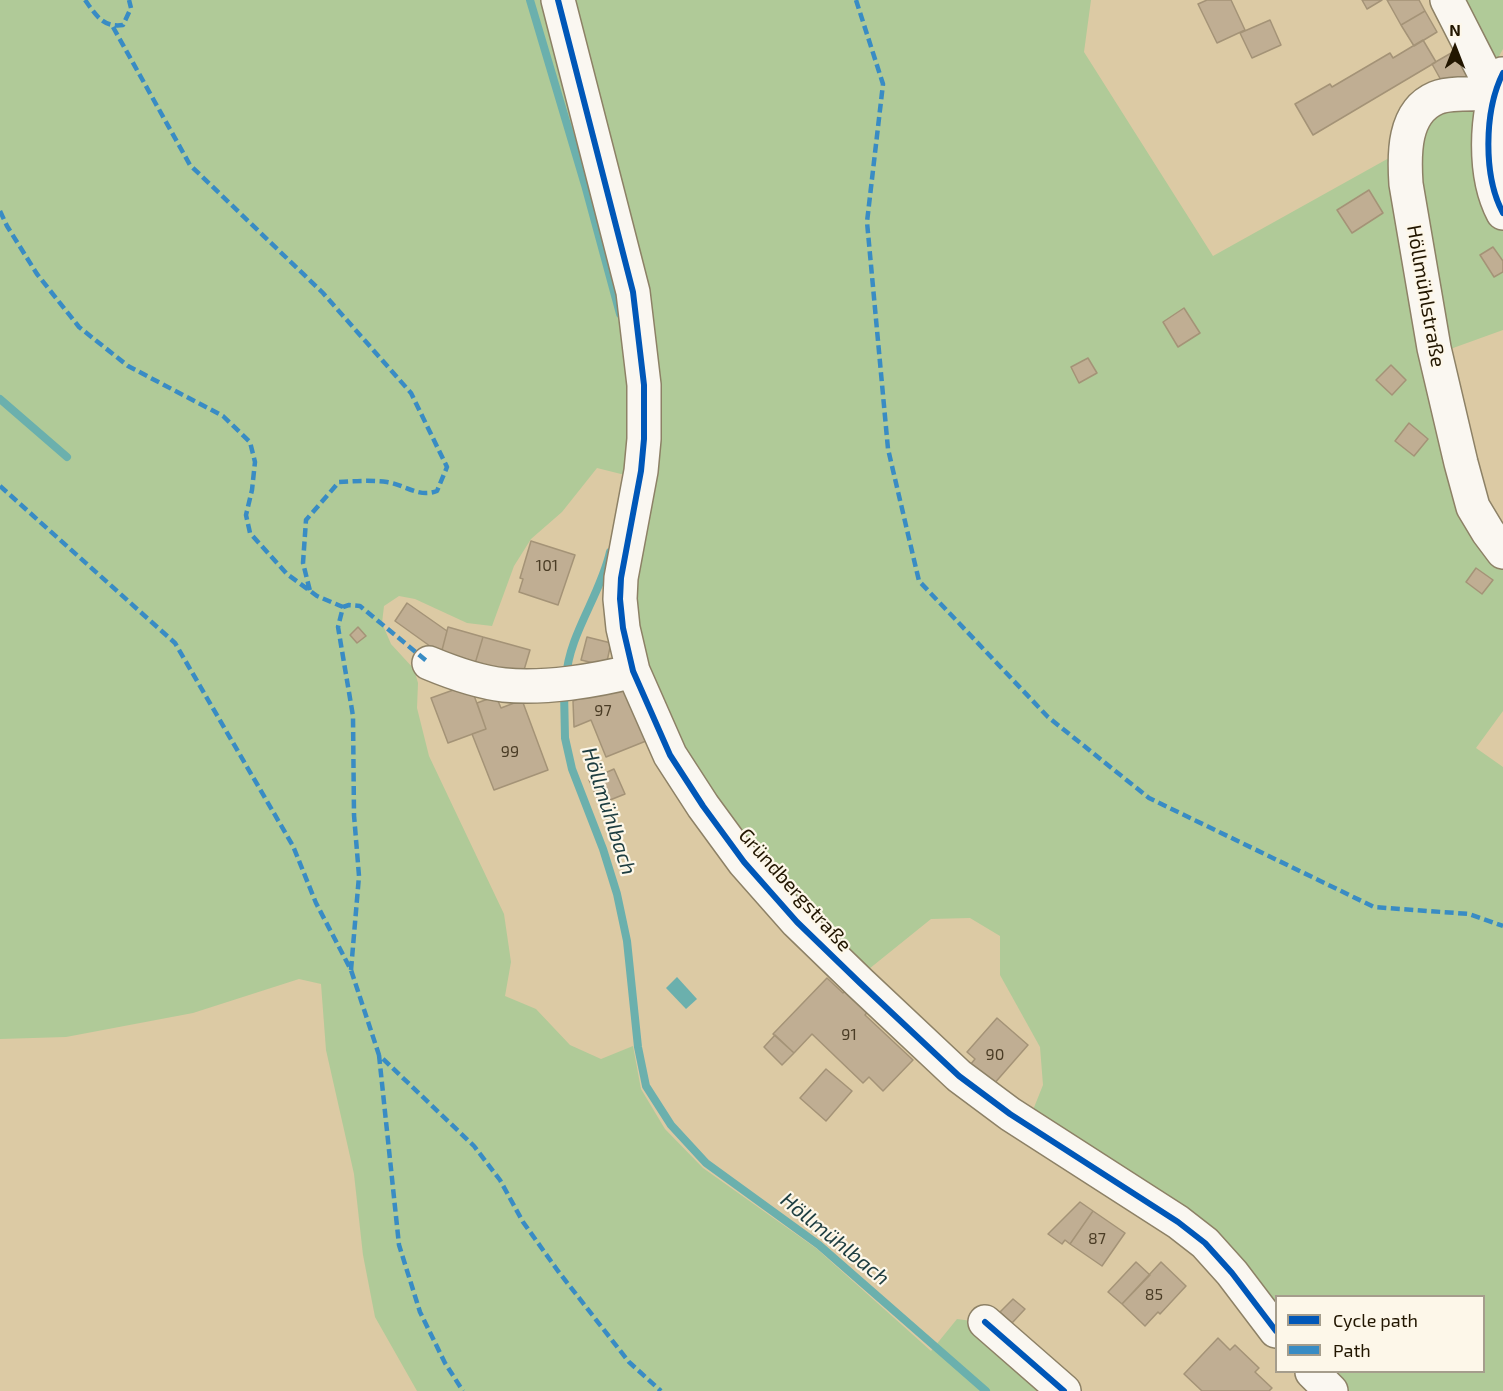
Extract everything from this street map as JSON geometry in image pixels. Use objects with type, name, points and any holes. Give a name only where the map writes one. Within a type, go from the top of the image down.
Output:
[{"type":"street","name":"Gründbergstraße","points":[[558,0],[614,210],[633,292],[644,385],[644,440],[637,498],[621,578],[620,599],[623,628],[633,671],[670,755],[702,806],[744,862],[797,922],[959,1076],[1010,1114],[1178,1222],[1205,1244],[1232,1273],[1275,1330]]},
{"type":"street","points":[[1447,0],[1499,83],[1491,122],[1490,175],[1503,213]]},
{"type":"street","name":"Höllmühlstraße","points":[[1499,83],[1464,94],[1437,98],[1422,107],[1413,120],[1407,140],[1405,159],[1406,184],[1434,348],[1461,463],[1473,507],[1503,552]]},
{"type":"street","points":[[429,663],[471,679],[504,685],[607,678],[633,671]]},
{"type":"street","points":[[985,1322],[1064,1391]]},
{"type":"street","points":[[1314,1373],[1331,1391]]},
{"type":"green space","points":[[0,0],[1091,0],[1084,52],[1213,256],[1398,153],[1503,565],[1503,711],[1476,748],[1503,767],[1503,1391],[1345,1391],[1326,1373],[1485,1373],[1485,1295],[1275,1295],[1275,1318],[1031,1115],[1043,1085],[1040,1047],[1000,975],[1000,936],[970,918],[931,919],[864,973],[821,932],[700,782],[632,628],[637,478],[597,468],[562,512],[531,539],[514,566],[492,626],[467,623],[415,599],[399,596],[384,606],[382,623],[391,644],[414,669],[418,683],[417,708],[429,756],[504,914],[511,962],[505,996],[536,1009],[570,1045],[601,1059],[633,1046],[641,1089],[665,1129],[703,1168],[817,1249],[931,1351],[957,1319],[972,1321],[1051,1391],[417,1391],[375,1317],[363,1255],[354,1174],[326,1050],[321,984],[299,979],[193,1013],[66,1037],[0,1039]]},
{"type":"green space","points":[[1459,0],[1503,0],[1503,49],[1492,69]]},
{"type":"green space","points":[[1487,102],[1490,203],[1503,229],[1503,330],[1442,352],[1414,187],[1425,113]]},
{"type":"water","points":[[677,977],[697,999],[686,1009],[666,988]]},
{"type":"building","points":[[1207,0],[1231,0],[1245,30],[1217,43],[1198,4]]},
{"type":"building","points":[[1362,0],[1382,0],[1367,9]]},
{"type":"building","points":[[1387,0],[1419,0],[1425,11],[1401,25]]},
{"type":"building","points":[[1425,11],[1437,32],[1414,46],[1401,25]]},
{"type":"building","points":[[1270,20],[1281,45],[1252,58],[1240,33]]},
{"type":"building","points":[[1423,40],[1436,62],[1313,135],[1295,104],[1330,84],[1332,87],[1390,53],[1393,58]]},
{"type":"building","points":[[1453,52],[1473,85],[1446,89],[1432,64]]},
{"type":"building","points":[[1369,190],[1383,213],[1352,233],[1337,210]]},
{"type":"building","points":[[1493,247],[1503,261],[1503,272],[1494,277],[1480,255]]},
{"type":"building","points":[[1184,308],[1200,333],[1178,347],[1163,322]]},
{"type":"building","points":[[1088,358],[1097,373],[1079,383],[1071,367]]},
{"type":"building","points":[[1391,365],[1406,380],[1392,395],[1376,380]]},
{"type":"building","points":[[1409,423],[1428,439],[1414,456],[1395,441]]},
{"type":"building","points":[[531,541],[575,555],[558,605],[519,592],[523,579],[520,578]]},
{"type":"building","points":[[1476,568],[1493,580],[1482,594],[1466,582]]},
{"type":"building","points":[[407,603],[447,631],[441,654],[395,621]]},
{"type":"building","points":[[358,627],[366,636],[357,643],[350,635]]},
{"type":"building","points":[[448,627],[483,637],[474,667],[441,654]]},
{"type":"building","points":[[483,637],[530,650],[521,680],[474,667]]},
{"type":"building","points":[[587,637],[611,643],[606,666],[581,660]]},
{"type":"building","points":[[621,681],[646,741],[606,757],[591,720],[574,727],[573,701]]},
{"type":"building","points":[[470,684],[486,729],[448,743],[431,698]]},
{"type":"building","points":[[496,696],[501,708],[522,700],[548,770],[494,790],[472,734],[486,729],[477,703]]},
{"type":"building","points":[[614,769],[625,794],[600,804],[589,780]]},
{"type":"building","points":[[827,978],[843,993],[849,986],[871,1008],[865,1015],[913,1060],[883,1091],[869,1077],[863,1083],[812,1034],[794,1053],[773,1034]]},
{"type":"building","points":[[997,1018],[1028,1045],[993,1085],[970,1065],[975,1059],[967,1052]]},
{"type":"building","points":[[775,1035],[794,1053],[782,1065],[764,1047]]},
{"type":"building","points":[[826,1069],[852,1091],[826,1121],[800,1098]]},
{"type":"building","points":[[1080,1202],[1093,1211],[1070,1244],[1065,1240],[1062,1244],[1048,1234]]},
{"type":"building","points":[[1093,1211],[1125,1233],[1102,1266],[1070,1244]]},
{"type":"building","points":[[1136,1262],[1150,1275],[1122,1304],[1108,1292]]},
{"type":"building","points":[[1161,1262],[1186,1286],[1160,1314],[1158,1312],[1145,1326],[1122,1304]]},
{"type":"building","points":[[1013,1299],[1025,1309],[1012,1323],[1000,1312]]},
{"type":"building","points":[[1218,1338],[1230,1350],[1235,1345],[1259,1368],[1255,1372],[1272,1388],[1269,1391],[1202,1391],[1184,1374]]},
{"type":"waterway","name":"Höllmühlbach","points":[[530,0],[585,185],[620,314]]},
{"type":"waterway","points":[[0,399],[67,457]]},
{"type":"waterway","name":"Höllmühlbach","points":[[566,678],[573,646],[610,552]]},
{"type":"waterway","name":"Höllmühlbach","points":[[564,691],[565,738],[572,769],[603,849],[617,894],[627,941],[638,1047],[646,1086],[671,1125],[706,1163],[819,1245],[986,1391]]},
{"type":"marked path","points":[[85,0],[101,19],[116,25],[123,25],[131,8],[129,0]]},
{"type":"marked path","points":[[856,0],[883,84],[867,222],[888,449],[919,581],[1048,717],[1149,798],[1374,907],[1469,914],[1503,926]]},
{"type":"marked path","points":[[113,27],[190,165],[323,293],[411,393],[447,467],[437,491],[430,493],[418,492],[387,482],[339,482],[306,520],[303,563],[310,591]]},
{"type":"marked path","points":[[0,211],[37,274],[79,327],[128,366],[223,416],[250,442],[255,462],[246,515],[250,533],[287,574],[317,596],[343,607]]},
{"type":"marked path","points":[[0,486],[175,643],[293,846],[316,903],[351,970],[379,1055],[474,1146],[500,1180],[523,1222],[558,1271],[629,1362],[661,1391]]},
{"type":"marked path","points":[[351,970],[359,876],[354,815],[353,716],[338,627],[343,607],[360,606],[429,663]]},
{"type":"marked path","points":[[379,1055],[399,1245],[420,1312],[445,1363],[463,1391]]},
{"type":"cycle path","points":[[558,0],[633,292],[644,385],[644,439],[641,471],[621,578],[620,599],[623,628],[633,671],[670,755],[703,806],[744,862],[797,922],[860,983],[959,1076],[1010,1114],[1178,1222],[1205,1243],[1232,1273],[1275,1330]]},
{"type":"cycle path","points":[[1503,73],[1492,106],[1488,143],[1492,181],[1503,213]]},
{"type":"cycle path","points":[[985,1322],[1064,1391]]}]
